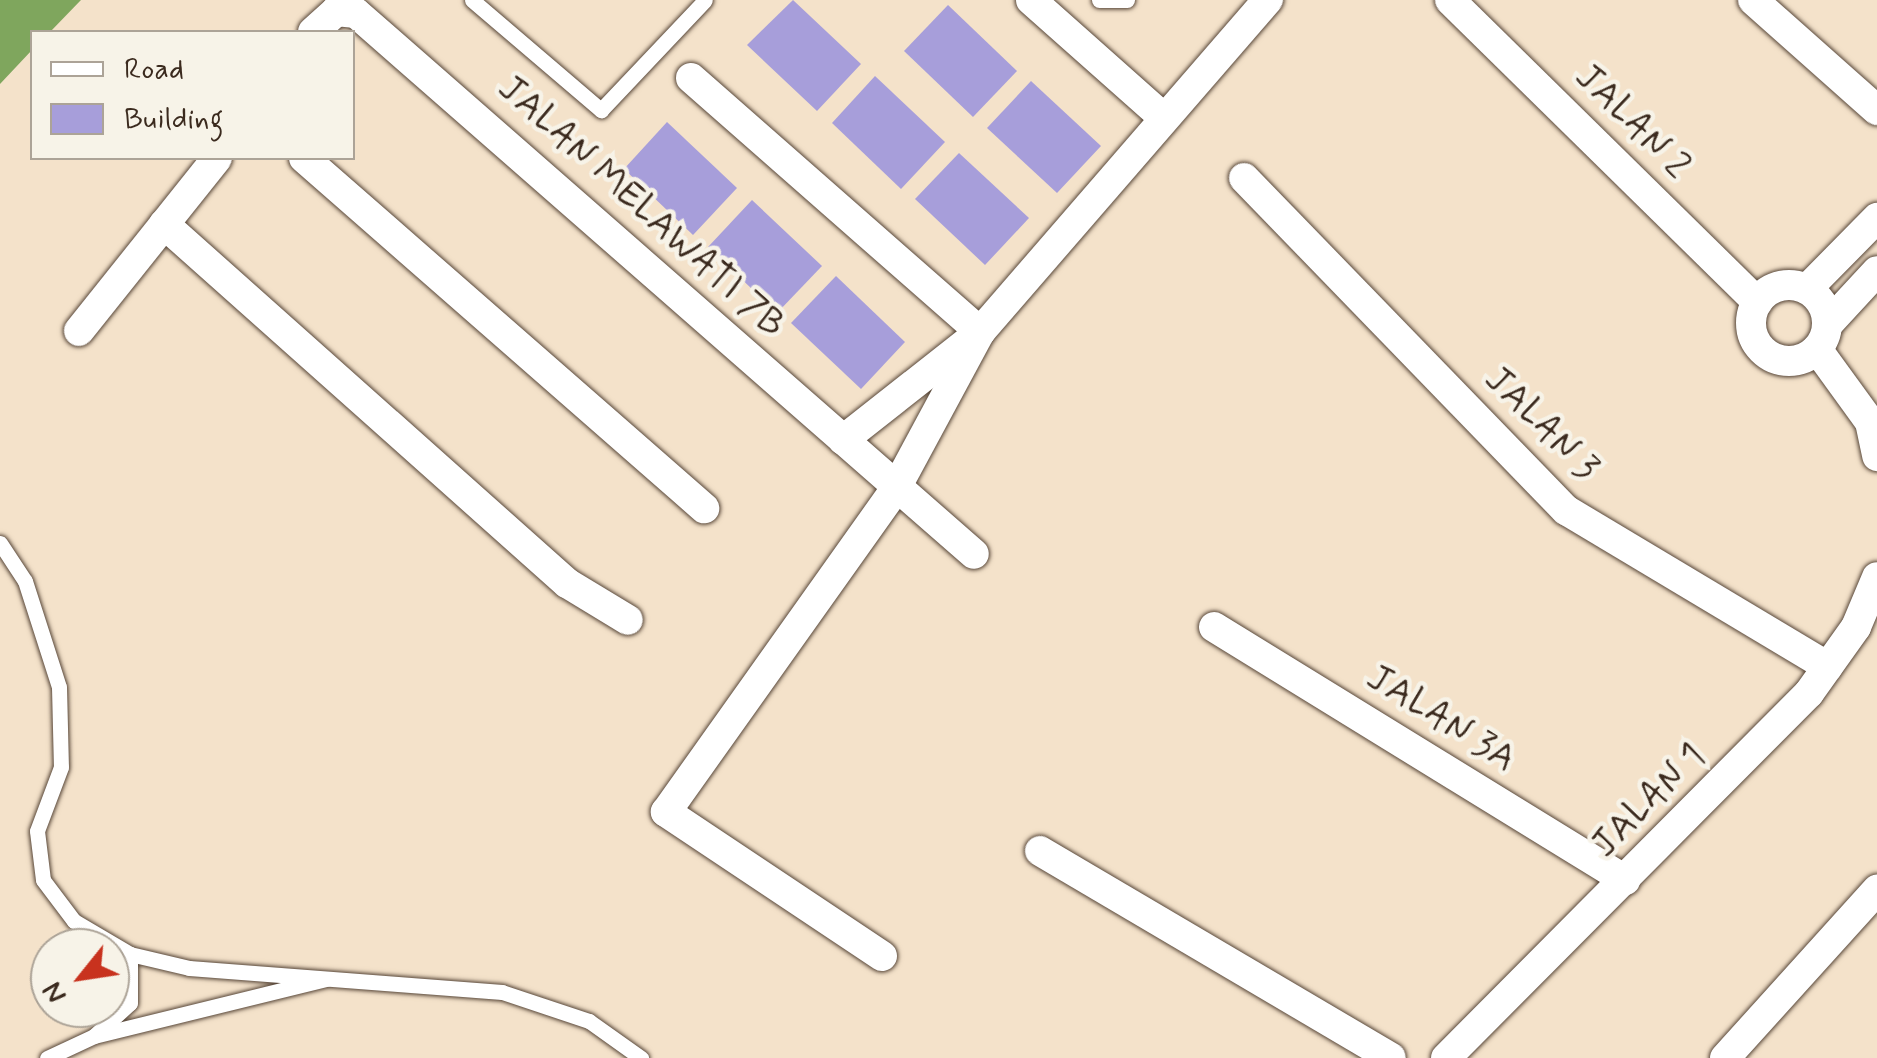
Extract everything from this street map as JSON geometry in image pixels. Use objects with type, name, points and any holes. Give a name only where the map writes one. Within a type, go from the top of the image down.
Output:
[{"type":"street","points":[[1031,0],[1164,117]]},
{"type":"street","points":[[843,440],[980,332],[1268,0]]},
{"type":"street","name":"JALAN 2","points":[[1450,0],[1757,302]]},
{"type":"street","points":[[1753,0],[1877,110]]},
{"type":"street","name":"JALAN MELAWATI 7B","points":[[318,26],[356,13],[895,490],[974,554]]},
{"type":"street","points":[[691,78],[980,332]]},
{"type":"street","points":[[79,331],[214,160]]},
{"type":"street","points":[[306,160],[704,508]]},
{"type":"street","name":"JALAN 3","points":[[1244,178],[1566,510],[1828,668]]},
{"type":"street","points":[[1807,290],[1877,218]]},
{"type":"street","points":[[164,224],[567,583],[628,620]]},
{"type":"street","points":[[1807,290],[1785,284],[1757,302],[1751,324],[1766,353],[1798,360],[1877,270]]},
{"type":"street","points":[[1807,290],[1822,337],[1870,422],[1877,456]]},
{"type":"street","points":[[882,956],[666,812],[895,490],[980,332]]},
{"type":"street","name":"JALAN 1","points":[[1446,1058],[1626,880],[1828,668],[1877,577]]},
{"type":"street","name":"JALAN 3A","points":[[1214,627],[1626,880]]},
{"type":"street","points":[[1040,851],[1391,1058]]},
{"type":"street","points":[[1726,1058],[1877,890]]},
{"type":"lane","points":[[472,0],[600,110],[705,0]]},
{"type":"lane","points":[[1098,0],[1127,0]]},
{"type":"lane","points":[[0,543],[25,580],[59,687],[60,767],[37,830],[43,880],[74,921],[86,928]]},
{"type":"lane","points":[[130,954],[188,968],[337,976],[502,992],[589,1021],[641,1058]]},
{"type":"lane","points":[[47,1058],[94,1036],[337,976]]},
{"type":"lane","points":[[94,1036],[103,1028]]},
{"type":"green space","points":[[0,0],[81,0],[52,30],[30,30],[30,52],[0,84]]},
{"type":"building","points":[[793,0],[861,64],[817,111],[747,45]]},
{"type":"building","points":[[948,5],[1017,71],[973,117],[904,51]]},
{"type":"building","points":[[875,76],[945,142],[901,189],[832,123]]},
{"type":"building","points":[[1031,81],[1101,146],[1057,193],[987,128]]},
{"type":"building","points":[[667,122],[737,188],[693,235],[624,169]]},
{"type":"building","points":[[959,153],[1029,218],[985,265],[915,199]]},
{"type":"building","points":[[752,200],[822,266],[777,313],[708,247]]},
{"type":"building","points":[[836,276],[905,342],[861,389],[791,323]]}]
